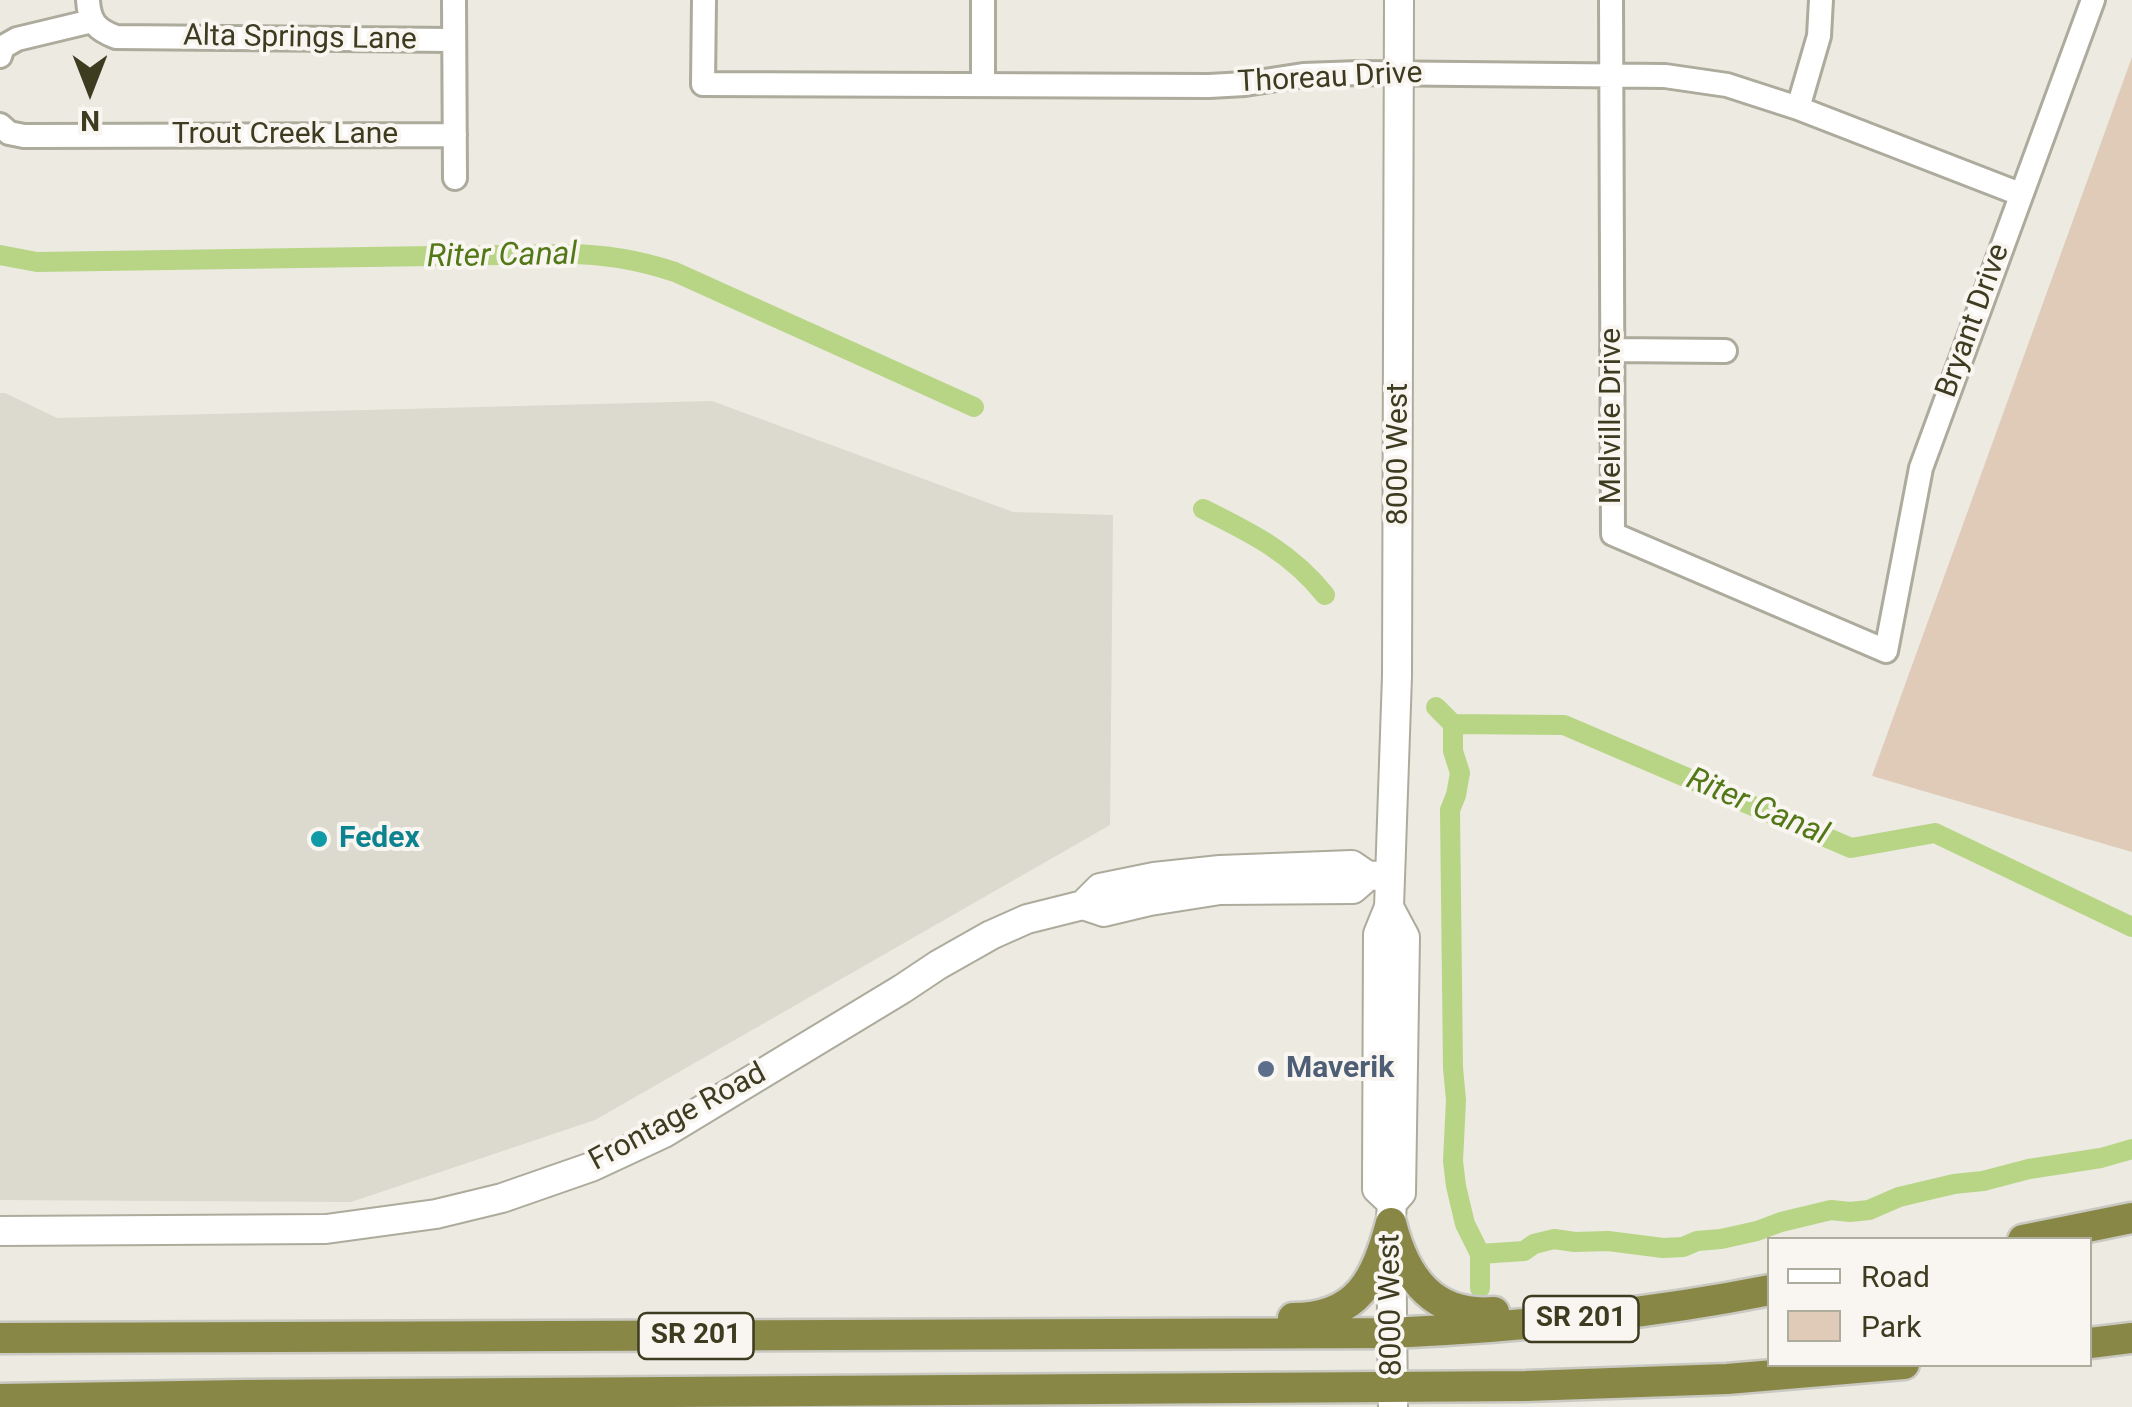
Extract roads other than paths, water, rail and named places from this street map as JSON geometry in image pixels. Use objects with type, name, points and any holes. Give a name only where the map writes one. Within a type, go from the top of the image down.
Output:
[{"type":"highway","points":[[1391,1213],[1402,1258],[1420,1285],[1438,1301],[1461,1310],[1486,1312],[1584,1303],[1767,1276]]},
{"type":"highway","points":[[982,1334],[1068,1320],[1330,1313],[1351,1301],[1370,1280],[1382,1256],[1391,1213]]},
{"type":"highway","points":[[2038,1237],[2132,1218]]},
{"type":"highway","name":"SR 201","points":[[0,1338],[1391,1333],[1588,1319],[1767,1291]]},
{"type":"highway","points":[[2092,1343],[2132,1338]]},
{"type":"highway","name":"SR 201","points":[[0,1398],[1066,1388],[1393,1397],[1871,1367]]},
{"type":"highway","points":[[1457,1407],[1476,1402],[1703,1395],[1748,1388],[1794,1374]]},
{"type":"highway","points":[[1066,1388],[1128,1403],[1305,1403],[1331,1407]]},
{"type":"street","points":[[454,0],[455,178]]},
{"type":"street","name":"Thoreau Drive","points":[[704,0],[704,84],[1227,85],[1313,75],[1400,73],[1665,76],[1727,84],[2020,194]]},
{"type":"street","points":[[983,0],[983,84]]},
{"type":"street","name":"8000 West","points":[[1393,1397],[1391,1213],[1377,1190],[1378,934],[1389,907],[1379,876],[1397,676],[1399,0]]},
{"type":"street","name":"Melville Drive","points":[[1611,0],[1612,534],[1886,651]]},
{"type":"street","points":[[1798,108],[1819,36],[1821,0]]},
{"type":"street","name":"Bryant Drive","points":[[1886,651],[1921,468],[2092,0]]},
{"type":"street","points":[[0,56],[4,47],[17,39],[90,11]]},
{"type":"street","name":"Alta Springs Lane","points":[[90,11],[102,32],[116,37],[454,40]]},
{"type":"street","name":"Trout Creek Lane","points":[[0,125],[8,133],[24,136],[455,135]]},
{"type":"street","points":[[1612,350],[1725,351]]},
{"type":"street","name":"Frontage Road","points":[[0,1231],[326,1229],[436,1214],[502,1198],[591,1168],[649,1141],[938,964],[1027,919],[1083,905],[1100,888],[1220,870],[1352,866],[1379,876]]},
{"type":"waterway","name":"Riter Canal","points":[[0,255],[37,262],[566,254],[621,258],[675,272],[974,407]]},
{"type":"waterway","name":"Riter Canal","points":[[1203,509],[1284,555],[1325,595]]},
{"type":"waterway","name":"Riter Canal","points":[[1436,707],[1453,724],[1564,725],[1851,848],[1935,833],[2132,927]]},
{"type":"waterway","points":[[1453,724],[1453,751],[1460,773],[1450,810],[1456,1100],[1453,1161],[1465,1224],[1480,1254],[1480,1288]]},
{"type":"waterway","points":[[1480,1254],[1524,1251],[1554,1239],[1683,1247],[1831,1210],[1869,1210],[1899,1197],[1954,1184],[2132,1149]]},
{"type":"place","name":"Fedex","points":[[319,839]]},
{"type":"place","name":"Maverik","points":[[1266,1069]]}]
